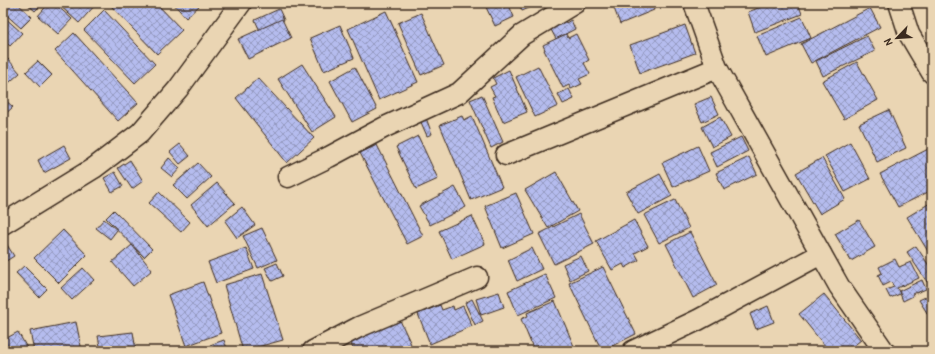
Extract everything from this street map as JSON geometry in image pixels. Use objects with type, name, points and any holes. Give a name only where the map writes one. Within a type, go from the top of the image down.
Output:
[{"type":"street","points":[[3,224],[94,168],[140,133],[178,89],[241,3]]},
{"type":"street","points":[[288,177],[385,127],[459,93],[522,35],[575,3]]},
{"type":"street","points":[[694,3],[717,68],[839,286],[884,351]]},
{"type":"street","points":[[899,3],[909,34],[932,73]]},
{"type":"street","points":[[506,155],[717,68]]},
{"type":"street","points":[[633,351],[698,320],[821,254]]},
{"type":"street","points":[[313,351],[359,327],[477,277]]},
{"type":"building","points":[[3,3],[17,3],[32,17],[21,28],[3,12]]},
{"type":"building","points":[[26,3],[43,3],[35,11]]},
{"type":"building","points":[[49,3],[54,3],[72,19],[58,34],[38,16]]},
{"type":"building","points":[[57,3],[97,3],[79,23]]},
{"type":"building","points":[[114,3],[156,3],[182,30],[157,54],[111,6]]},
{"type":"building","points":[[173,3],[199,3],[200,5],[186,18]]},
{"type":"building","points":[[484,3],[508,3],[514,17],[495,26]]},
{"type":"building","points":[[519,3],[541,3],[522,11]]},
{"type":"building","points":[[612,3],[652,3],[654,10],[620,24]]},
{"type":"building","points":[[771,3],[798,3],[802,14],[755,32],[748,12]]},
{"type":"building","points":[[870,8],[880,27],[811,63],[801,44]]},
{"type":"building","points":[[279,9],[284,20],[260,31],[255,20]]},
{"type":"building","points":[[104,10],[155,64],[135,83],[84,30]]},
{"type":"building","points":[[386,11],[418,82],[379,100],[348,29]]},
{"type":"building","points":[[421,13],[444,65],[421,75],[398,23]]},
{"type":"building","points":[[3,16],[22,33],[10,46],[3,40]]},
{"type":"building","points":[[802,17],[811,38],[766,57],[757,36]]},
{"type":"building","points":[[282,19],[291,38],[248,59],[238,39]]},
{"type":"building","points":[[564,19],[566,23],[571,20],[575,29],[556,39],[549,26]]},
{"type":"building","points":[[340,25],[354,58],[324,71],[310,38]]},
{"type":"building","points":[[685,25],[695,53],[640,73],[630,45]]},
{"type":"building","points":[[74,33],[138,103],[118,121],[55,51]]},
{"type":"building","points":[[566,34],[568,38],[576,34],[589,60],[584,63],[590,74],[579,79],[582,84],[571,89],[569,85],[563,88],[544,50],[543,45]]},
{"type":"building","points":[[867,36],[875,51],[823,76],[816,61]]},
{"type":"building","points":[[8,59],[20,73],[3,88],[3,64]]},
{"type":"building","points":[[38,61],[52,75],[40,87],[26,72]]},
{"type":"building","points":[[857,62],[878,100],[844,119],[822,81]]},
{"type":"building","points":[[302,64],[336,117],[312,132],[278,79]]},
{"type":"building","points":[[538,66],[558,106],[535,117],[516,77]]},
{"type":"building","points":[[355,67],[377,109],[352,122],[330,81]]},
{"type":"building","points":[[509,70],[527,112],[503,122],[492,97],[495,96],[490,87],[496,84],[493,78]]},
{"type":"building","points":[[258,78],[314,138],[287,163],[236,98]]},
{"type":"building","points":[[569,89],[574,99],[563,104],[558,94]]},
{"type":"building","points":[[482,95],[503,142],[491,148],[470,100]]},
{"type":"building","points":[[711,97],[719,114],[702,122],[694,104]]},
{"type":"building","points":[[3,98],[13,107],[3,116]]},
{"type":"building","points":[[889,110],[906,148],[877,162],[859,124]]},
{"type":"building","points":[[462,116],[464,120],[472,116],[502,187],[471,200],[440,125]]},
{"type":"building","points":[[720,117],[731,137],[712,147],[702,127]]},
{"type":"building","points":[[426,118],[432,134],[427,136],[420,120]]},
{"type":"building","points":[[418,136],[438,179],[416,189],[396,147]]},
{"type":"building","points":[[741,137],[748,151],[717,167],[710,152]]},
{"type":"building","points":[[850,142],[870,179],[845,192],[825,156]]},
{"type":"building","points":[[180,144],[190,156],[180,164],[170,152]]},
{"type":"building","points":[[64,145],[71,158],[44,173],[38,160]]},
{"type":"building","points":[[377,145],[423,236],[407,244],[360,153]]},
{"type":"building","points":[[698,146],[709,171],[673,187],[662,163]]},
{"type":"building","points":[[932,147],[932,190],[898,207],[880,174]]},
{"type":"building","points":[[749,157],[757,174],[724,190],[716,173]]},
{"type":"building","points":[[169,158],[180,168],[172,177],[161,168]]},
{"type":"building","points":[[822,158],[845,199],[820,214],[796,173]]},
{"type":"building","points":[[130,160],[143,181],[132,189],[118,168]]},
{"type":"building","points":[[198,163],[211,177],[187,199],[173,185]]},
{"type":"building","points":[[115,172],[123,186],[112,192],[104,178]]},
{"type":"building","points":[[556,172],[578,211],[548,228],[525,190]]},
{"type":"building","points":[[660,174],[672,196],[638,214],[626,192]]},
{"type":"building","points":[[217,183],[235,203],[208,226],[191,205]]},
{"type":"building","points":[[455,187],[466,207],[430,225],[419,206]]},
{"type":"building","points":[[159,192],[190,222],[181,232],[149,203]]},
{"type":"building","points":[[516,193],[534,234],[502,248],[485,206]]},
{"type":"building","points":[[675,200],[689,228],[659,243],[644,215]]},
{"type":"building","points":[[930,203],[932,207],[932,251],[929,253],[907,217]]},
{"type":"building","points":[[242,207],[255,225],[237,238],[225,221]]},
{"type":"building","points":[[114,210],[152,249],[144,257],[106,218]]},
{"type":"building","points":[[579,214],[594,244],[554,264],[539,234]]},
{"type":"building","points":[[472,216],[485,244],[452,259],[439,231]]},
{"type":"building","points":[[104,219],[117,230],[110,239],[96,228]]},
{"type":"building","points":[[634,220],[648,246],[635,253],[639,260],[625,268],[623,264],[612,270],[596,241]]},
{"type":"building","points":[[859,220],[875,247],[851,261],[835,234]]},
{"type":"building","points":[[262,228],[277,260],[258,268],[243,236]]},
{"type":"building","points":[[63,230],[87,255],[59,283],[34,258]]},
{"type":"building","points":[[690,232],[717,285],[693,298],[666,244]]},
{"type":"building","points":[[4,240],[14,256],[3,263],[3,241]]},
{"type":"building","points":[[132,245],[152,270],[133,286],[112,262]]},
{"type":"building","points":[[916,246],[932,270],[932,278],[927,282],[907,252]]},
{"type":"building","points":[[246,248],[254,269],[216,283],[208,262]]},
{"type":"building","points":[[532,248],[542,269],[517,281],[508,260]]},
{"type":"building","points":[[581,256],[588,271],[570,280],[563,264]]},
{"type":"building","points":[[895,259],[899,267],[911,262],[919,278],[897,288],[900,294],[890,298],[886,290],[894,287],[891,282],[883,286],[878,275],[882,273],[879,267]]},
{"type":"building","points":[[277,263],[283,276],[272,281],[265,268]]},
{"type":"building","points":[[24,266],[47,289],[39,297],[16,273]]},
{"type":"building","points":[[603,267],[636,334],[602,351],[569,283]]},
{"type":"building","points":[[83,268],[94,280],[72,300],[61,288]]},
{"type":"building","points":[[262,274],[283,340],[243,351],[224,285]]},
{"type":"building","points":[[545,274],[556,298],[518,315],[508,291]]},
{"type":"building","points":[[922,280],[926,289],[912,294],[913,296],[903,301],[899,291]]},
{"type":"building","points":[[203,282],[221,333],[186,346],[168,295]]},
{"type":"building","points":[[499,292],[504,307],[481,315],[476,299]]},
{"type":"building","points":[[824,294],[861,340],[847,351],[829,351],[799,314]]},
{"type":"building","points":[[932,294],[932,321],[919,300]]},
{"type":"building","points":[[472,299],[483,321],[475,325],[465,303]]},
{"type":"building","points":[[555,301],[576,351],[543,351],[541,345],[533,348],[521,319],[528,316],[527,313]]},
{"type":"building","points":[[440,305],[442,310],[453,306],[454,310],[463,306],[472,326],[430,344],[418,314]]},
{"type":"building","points":[[768,306],[774,322],[756,329],[750,314]]},
{"type":"building","points":[[398,316],[411,344],[396,351],[354,351],[349,339]]},
{"type":"building","points":[[76,322],[82,351],[34,351],[30,331]]},
{"type":"building","points":[[18,332],[27,348],[21,351],[3,351],[3,340]]},
{"type":"building","points":[[133,332],[136,351],[101,351],[98,336]]},
{"type":"building","points":[[224,340],[228,351],[212,351],[210,345]]},
{"type":"building","points":[[341,345],[343,351],[325,351]]},
{"type":"building","points":[[859,346],[863,351],[852,351]]},
{"type":"building","points":[[443,347],[444,351],[432,351]]},
{"type":"building","points":[[707,347],[710,351],[699,351]]},
{"type":"building","points":[[190,348],[191,351],[180,351]]}]
